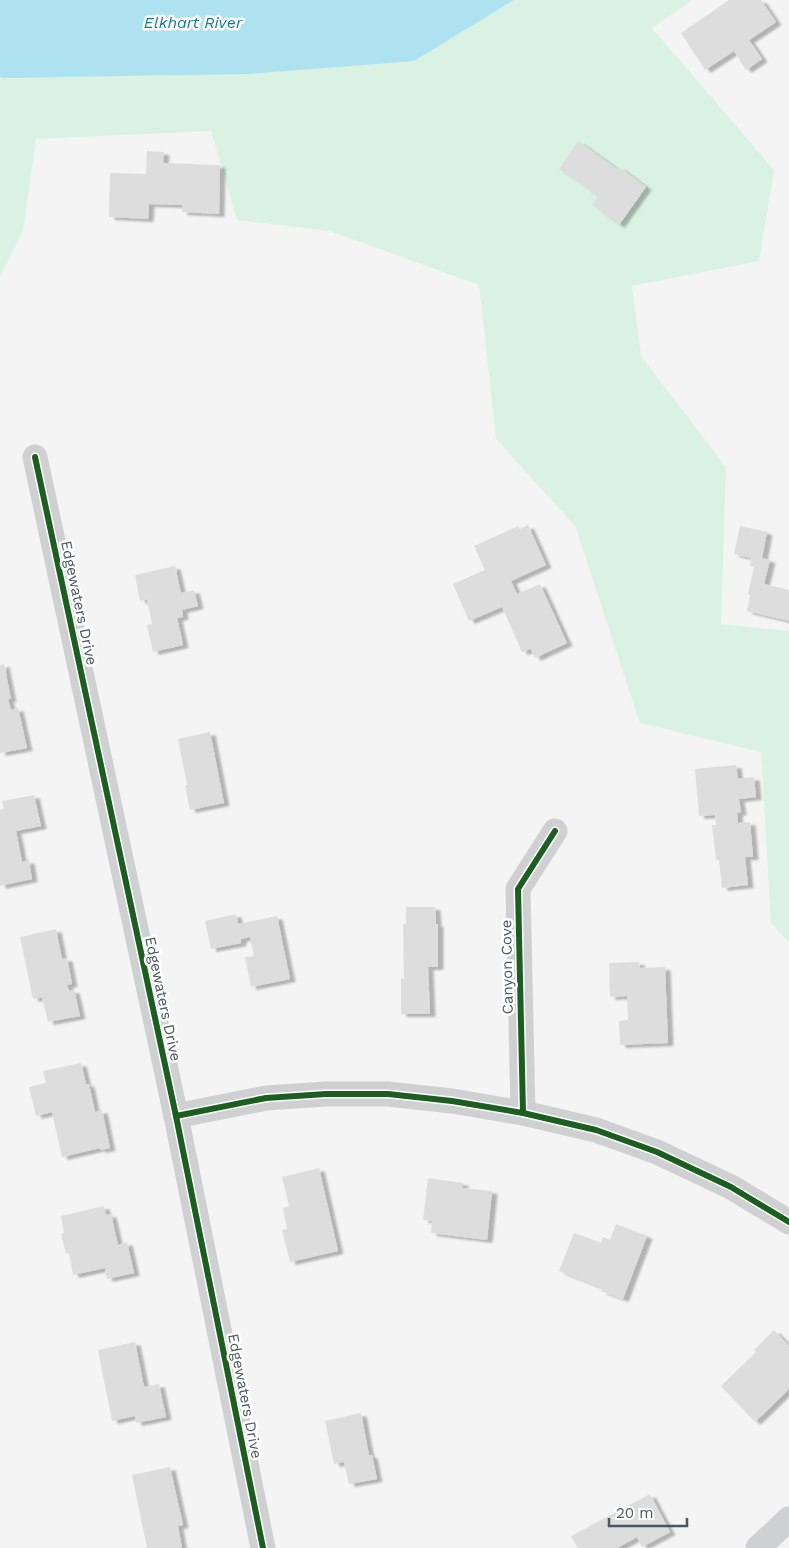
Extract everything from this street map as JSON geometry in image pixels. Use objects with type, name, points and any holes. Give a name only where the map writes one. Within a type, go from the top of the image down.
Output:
[{"type":"street","name":"Edgewaters Drive","points":[[35,457],[176,1116],[263,1548]]},
{"type":"street","name":"Canyon Cove","points":[[523,1113],[518,889],[555,831]]},
{"type":"street","points":[[176,1116],[266,1098],[335,1094],[388,1094],[452,1101],[523,1113],[596,1130],[657,1152],[731,1188],[789,1222]]},
{"type":"street","points":[[758,1548],[789,1519]]},
{"type":"green space","points":[[514,0],[693,0],[652,28],[774,170],[759,261],[632,286],[641,356],[726,467],[721,624],[789,631],[789,942],[771,923],[761,752],[640,723],[575,526],[496,439],[479,285],[330,231],[237,220],[211,131],[36,139],[23,231],[0,277],[0,77],[414,61]]},
{"type":"water","name":"Elkhart River","points":[[0,0],[514,0],[414,61],[249,74],[2,78],[0,77]]},
{"type":"building","points":[[729,0],[761,0],[776,22],[749,40],[762,59],[746,70],[734,51],[705,70],[681,33]]},
{"type":"building","points":[[578,141],[646,187],[619,225],[592,205],[598,196],[559,169]]},
{"type":"building","points":[[147,151],[164,152],[163,163],[220,165],[219,214],[182,212],[182,205],[149,204],[148,219],[109,217],[110,173],[146,174]]},
{"type":"building","points":[[528,525],[546,565],[511,581],[517,594],[540,584],[567,643],[535,658],[531,649],[522,652],[502,607],[469,621],[453,584],[485,570],[474,546],[518,526],[520,529]]},
{"type":"building","points":[[740,526],[767,532],[762,558],[770,560],[764,584],[789,590],[789,621],[747,611],[750,595],[748,594],[754,567],[750,566],[751,558],[734,554]]},
{"type":"building","points":[[175,566],[181,593],[194,590],[198,606],[182,610],[183,617],[177,618],[183,645],[153,652],[147,625],[152,624],[147,599],[140,601],[135,575]]},
{"type":"building","points":[[4,664],[11,699],[8,699],[11,710],[18,708],[27,748],[0,753],[0,665]]},
{"type":"building","points":[[210,732],[224,803],[190,810],[178,739]]},
{"type":"building","points":[[736,765],[738,779],[754,777],[756,797],[739,799],[741,812],[737,813],[738,823],[750,822],[753,857],[745,857],[748,885],[722,888],[719,860],[716,860],[712,825],[716,825],[715,815],[699,816],[695,769]]},
{"type":"building","points":[[34,795],[41,826],[16,831],[22,862],[29,860],[32,879],[0,886],[0,810],[4,809],[2,801]]},
{"type":"building","points":[[406,907],[435,907],[436,924],[438,924],[438,967],[428,967],[430,1014],[401,1014],[401,979],[404,979],[403,924],[406,924]]},
{"type":"building","points":[[236,914],[238,924],[277,916],[290,979],[251,987],[245,957],[254,956],[250,937],[241,939],[241,943],[211,949],[205,921]]},
{"type":"building","points":[[56,929],[62,959],[67,958],[72,984],[67,985],[69,991],[74,990],[80,1016],[48,1022],[42,997],[33,999],[20,937]]},
{"type":"building","points":[[639,962],[640,968],[665,967],[668,1043],[620,1045],[619,1021],[628,1020],[627,996],[610,997],[609,963]]},
{"type":"building","points":[[81,1063],[86,1084],[89,1084],[95,1112],[102,1110],[110,1148],[100,1150],[100,1148],[62,1157],[52,1112],[36,1116],[29,1087],[46,1083],[43,1071]]},
{"type":"building","points":[[319,1168],[338,1251],[290,1262],[282,1230],[287,1229],[283,1208],[289,1206],[282,1177]]},
{"type":"building","points":[[428,1178],[463,1183],[462,1188],[492,1191],[487,1240],[431,1233],[432,1221],[423,1220]]},
{"type":"building","points":[[104,1206],[106,1215],[111,1214],[118,1245],[127,1242],[134,1273],[107,1279],[105,1268],[73,1275],[69,1253],[66,1254],[61,1234],[64,1233],[61,1216]]},
{"type":"building","points":[[616,1224],[647,1236],[623,1299],[601,1291],[603,1288],[559,1271],[574,1233],[601,1243],[603,1237],[610,1240]]},
{"type":"building","points":[[774,1330],[789,1346],[789,1389],[755,1422],[721,1386],[756,1352],[754,1350]]},
{"type":"building","points":[[135,1342],[144,1387],[159,1384],[166,1417],[136,1423],[135,1416],[112,1421],[98,1350]]},
{"type":"building","points":[[361,1413],[369,1455],[372,1455],[377,1479],[349,1484],[344,1462],[334,1464],[325,1421]]},
{"type":"building","points":[[170,1467],[183,1525],[178,1526],[182,1548],[147,1548],[132,1475]]},
{"type":"building","points":[[650,1494],[670,1532],[642,1547],[637,1537],[617,1548],[578,1548],[571,1536]]},
{"type":"cycle path","points":[[35,457],[176,1116],[263,1548]]},
{"type":"cycle path","points":[[523,1113],[518,889],[555,831]]},
{"type":"cycle path","points":[[176,1116],[266,1098],[326,1094],[388,1094],[452,1101],[523,1113],[596,1130],[657,1152],[731,1187],[789,1222]]}]
